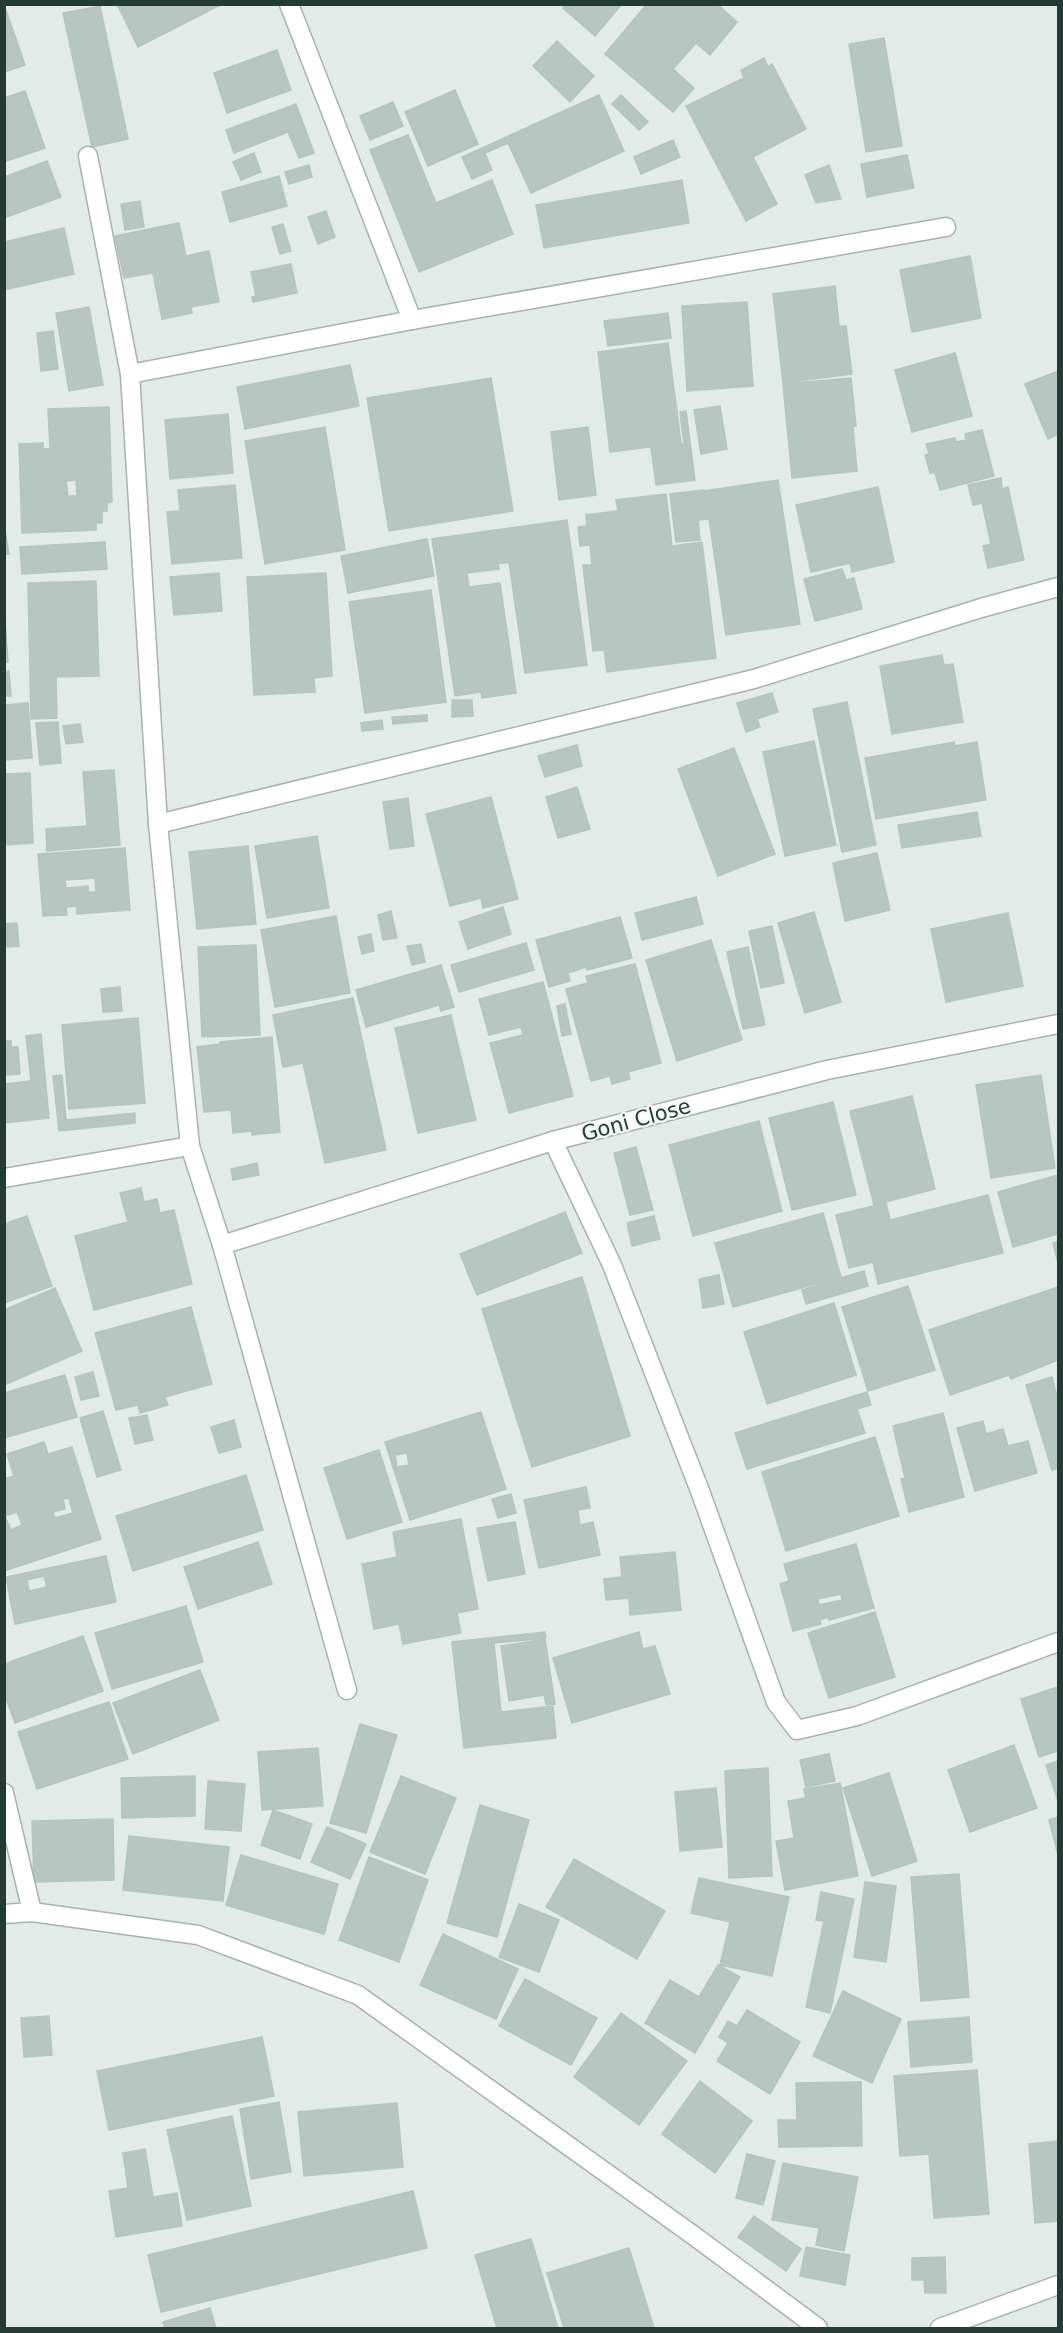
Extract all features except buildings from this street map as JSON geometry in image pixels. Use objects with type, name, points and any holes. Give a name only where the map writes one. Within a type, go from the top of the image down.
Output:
[{"type":"street","points":[[289,4],[412,320]]},
{"type":"street","points":[[88,156],[130,374],[158,824],[190,1146],[222,1245],[347,1690]]},
{"type":"street","points":[[130,374],[412,320],[946,227]]},
{"type":"street","points":[[158,824],[754,680],[981,608],[1059,587]]},
{"type":"street","name":"Goni Close","points":[[222,1245],[553,1142],[827,1070],[1059,1024]]},
{"type":"street","points":[[553,1142],[612,1265],[700,1491],[776,1702],[797,1730],[856,1716],[1059,1642]]},
{"type":"street","points":[[4,1178],[190,1146]]},
{"type":"street","points":[[4,1793],[32,1912]]},
{"type":"street","points":[[4,1914],[32,1912],[198,1935],[358,1995],[697,2238],[818,2328]]},
{"type":"street","points":[[940,2328],[1059,2285]]}]
